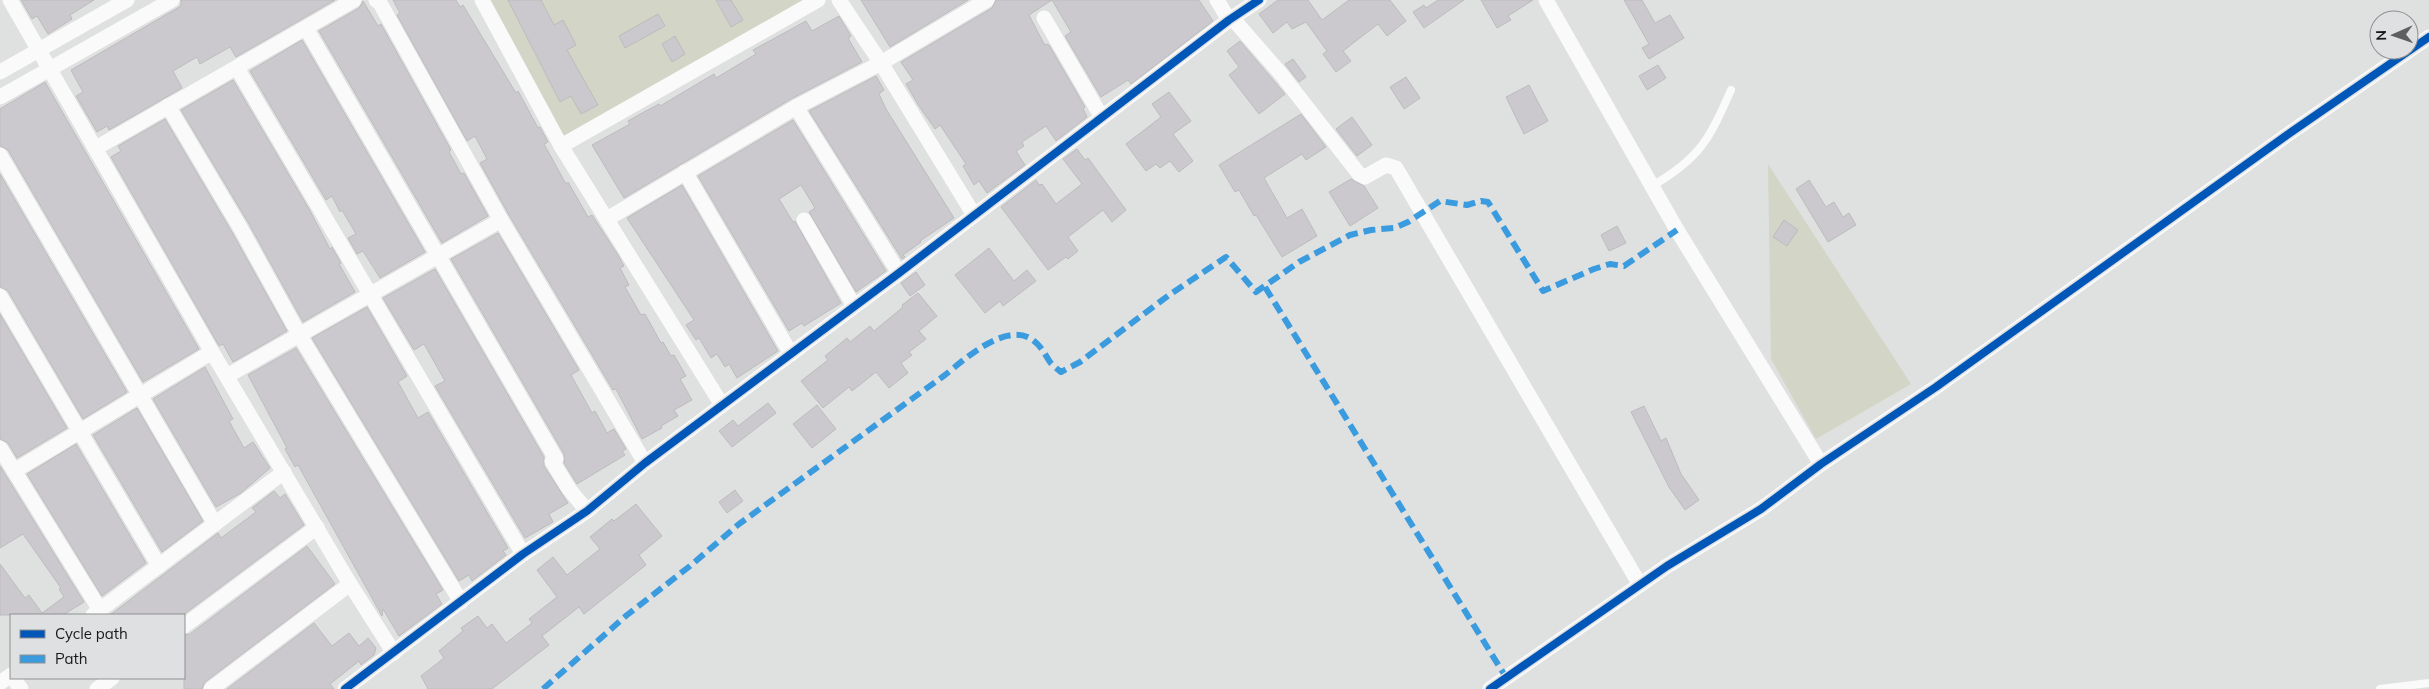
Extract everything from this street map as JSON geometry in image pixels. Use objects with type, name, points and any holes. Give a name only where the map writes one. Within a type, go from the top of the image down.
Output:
[{"type":"street","points":[[10,0],[212,352],[350,584],[394,652]]},
{"type":"street","points":[[0,72],[38,50],[106,5],[126,0]]},
{"type":"street","points":[[0,97],[172,0]]},
{"type":"street","points":[[96,148],[354,0]]},
{"type":"street","points":[[376,0],[380,3],[501,220],[645,463]]},
{"type":"street","points":[[482,0],[561,146],[722,405]]},
{"type":"street","points":[[561,146],[818,0]]},
{"type":"street","points":[[839,0],[974,215]]},
{"type":"street","points":[[607,219],[796,107],[880,63],[987,0]]},
{"type":"street","points":[[1217,0],[1231,19],[1281,74],[1359,174],[1365,177],[1386,166],[1396,168],[1640,585]]},
{"type":"street","points":[[345,689],[523,554],[587,511],[645,463],[899,273],[1102,116],[1259,0]]},
{"type":"street","points":[[1546,0],[1652,186],[1821,464]]},
{"type":"street","points":[[1044,18],[1102,116]]},
{"type":"street","points":[[306,28],[556,459],[552,461],[569,489],[587,511]]},
{"type":"street","points":[[1490,689],[1511,684],[1640,585],[1667,566],[1761,509],[1821,464],[1936,387],[2287,135],[2429,37]]},
{"type":"street","points":[[237,68],[523,554]]},
{"type":"street","points":[[168,106],[241,229],[300,336],[461,602]]},
{"type":"street","points":[[796,107],[899,273]]},
{"type":"street","points":[[0,154],[215,524]]},
{"type":"street","points":[[685,172],[790,354]]},
{"type":"street","points":[[227,376],[438,258],[501,220]]},
{"type":"street","points":[[804,220],[854,306]]},
{"type":"street","points":[[0,296],[159,566]]},
{"type":"street","points":[[14,471],[212,352]]},
{"type":"street","points":[[0,448],[97,613],[284,472]]},
{"type":"street","points":[[185,625],[316,527]]},
{"type":"street","points":[[211,689],[350,584]]},
{"type":"street","points":[[97,689],[111,679]]},
{"type":"lane","points":[[1652,186],[1675,172],[1704,146],[1731,90]]},
{"type":"lane","points":[[2380,689],[2429,683]]},
{"type":"shaded area","points":[[482,0],[818,0],[561,146]]},
{"type":"shaded area","points":[[1768,164],[1911,384],[1816,439],[1771,359]]},
{"type":"building","points":[[21,0],[94,0],[70,15],[72,19],[48,34],[37,16],[32,19]]},
{"type":"building","points":[[181,0],[335,0],[236,57],[230,47],[200,64],[197,57],[173,71],[182,88],[109,130],[107,126],[97,132],[76,96],[83,92],[71,70],[181,6]]},
{"type":"building","points":[[393,0],[456,0],[460,7],[463,5],[516,93],[518,91],[538,128],[540,127],[548,142],[544,144],[566,184],[568,182],[588,217],[592,215],[618,255],[624,266],[620,268],[629,285],[625,287],[641,315],[645,314],[661,343],[663,342],[671,356],[674,355],[686,376],[680,379],[692,400],[674,410],[678,416],[661,426],[662,428],[642,439],[616,389],[613,390],[480,163],[487,159],[475,136],[467,141],[397,15],[400,13]]},
{"type":"building","points":[[508,0],[541,0],[554,25],[563,20],[576,45],[567,50],[598,105],[581,114],[571,96],[560,102]]},
{"type":"building","points":[[716,0],[731,0],[743,20],[731,27]]},
{"type":"building","points":[[861,0],[968,0],[890,47]]},
{"type":"building","points":[[996,0],[1052,0],[1029,15],[1044,44],[1049,45],[1085,107],[1083,109],[1087,117],[1056,141],[1046,126],[1022,142],[1024,146],[1016,151],[1025,165],[987,193],[979,181],[974,185],[963,166],[966,164],[940,125],[935,129],[919,106],[906,84],[913,80],[901,62],[992,8]]},
{"type":"building","points":[[1052,0],[1199,0],[1213,21],[1131,84],[1128,80],[1101,97],[1065,36],[1071,32]]},
{"type":"building","points":[[1278,0],[1308,0],[1322,20],[1349,0],[1390,0],[1406,21],[1387,36],[1378,24],[1343,51],[1351,61],[1336,72],[1323,54],[1327,51],[1306,22],[1292,29],[1287,22],[1273,33],[1259,14]]},
{"type":"building","points":[[1438,0],[1464,0],[1424,28],[1413,12],[1424,5],[1426,8]]},
{"type":"building","points":[[1481,0],[1533,0],[1508,16],[1511,20],[1497,28]]},
{"type":"building","points":[[1624,0],[1642,0],[1655,23],[1670,15],[1684,38],[1649,59],[1642,48],[1649,44]]},
{"type":"building","points":[[363,1],[378,26],[381,24],[451,150],[449,152],[461,174],[464,173],[488,216],[442,243],[319,31],[359,8]]},
{"type":"building","points":[[658,14],[665,26],[625,48],[619,36]]},
{"type":"building","points":[[839,16],[851,36],[848,38],[862,62],[791,99],[624,198],[592,145],[630,124],[628,121],[659,104],[660,106],[714,74],[716,78],[756,54],[753,50],[806,21],[812,31]]},
{"type":"building","points":[[675,36],[685,54],[672,62],[662,44]]},
{"type":"building","points":[[302,40],[425,252],[380,278],[363,251],[357,254],[348,238],[356,234],[342,210],[340,212],[332,196],[326,200],[250,71]]},
{"type":"building","points":[[1240,41],[1285,94],[1259,114],[1229,75],[1239,67],[1227,51]]},
{"type":"building","points":[[1293,59],[1306,77],[1299,82],[1285,64]]},
{"type":"building","points":[[1658,65],[1666,78],[1647,90],[1639,76]]},
{"type":"building","points":[[876,76],[884,90],[879,94],[886,109],[954,218],[920,241],[903,255],[905,257],[902,259],[809,111]]},
{"type":"building","points":[[1406,77],[1420,98],[1404,109],[1390,87]]},
{"type":"building","points":[[233,80],[309,209],[330,249],[332,247],[341,263],[339,264],[355,292],[303,322],[249,224],[181,110]]},
{"type":"building","points":[[45,82],[199,349],[143,382],[8,150],[0,146],[0,109]]},
{"type":"building","points":[[1529,85],[1548,121],[1524,134],[1506,97]]},
{"type":"building","points":[[1169,92],[1191,121],[1173,134],[1193,161],[1179,172],[1170,161],[1160,168],[1156,164],[1146,171],[1126,144],[1161,117],[1152,104]]},
{"type":"building","points":[[1301,114],[1326,147],[1306,160],[1302,154],[1264,178],[1287,218],[1302,209],[1317,236],[1282,257],[1239,190],[1235,192],[1219,165]]},
{"type":"building","points":[[1352,117],[1372,145],[1357,156],[1336,129]]},
{"type":"building","points":[[165,119],[233,234],[287,331],[233,362],[223,344],[219,346],[111,157],[121,151],[118,146]]},
{"type":"building","points":[[793,120],[886,271],[856,292],[809,212],[815,208],[801,185],[779,199],[793,222],[795,221],[841,303],[804,326],[802,323],[789,331],[698,176]]},
{"type":"building","points":[[1077,149],[1085,160],[1088,158],[1126,210],[1112,222],[1103,210],[1068,237],[1078,251],[1048,270],[1001,207],[1036,180],[1039,185],[1042,184],[1056,204],[1082,184],[1063,159]]},
{"type":"building","points":[[0,174],[127,392],[83,419],[8,291],[0,287]]},
{"type":"building","points":[[1351,179],[1364,186],[1378,208],[1350,226],[1329,192]]},
{"type":"building","points":[[1809,180],[1826,207],[1834,202],[1843,217],[1849,213],[1856,225],[1828,242],[1796,189]]},
{"type":"building","points":[[682,185],[778,351],[737,378],[729,364],[725,367],[717,354],[711,358],[699,338],[696,340],[686,325],[694,320],[627,218]]},
{"type":"building","points":[[1784,220],[1798,230],[1787,246],[1773,237]]},
{"type":"building","points":[[1617,226],[1626,243],[1609,251],[1601,235]]},
{"type":"building","points":[[498,233],[579,370],[571,375],[592,413],[595,411],[607,433],[614,429],[626,449],[622,451],[625,455],[577,484],[564,463],[564,454],[451,259]]},
{"type":"building","points":[[989,248],[1014,281],[1027,270],[1036,281],[1003,306],[1000,301],[985,313],[955,275]]},
{"type":"building","points":[[435,269],[544,457],[544,466],[568,503],[549,514],[553,522],[525,538],[435,386],[445,381],[424,344],[414,350],[383,298]]},
{"type":"building","points":[[916,272],[925,285],[910,296],[901,283]]},
{"type":"building","points":[[918,293],[937,316],[919,331],[926,339],[909,352],[912,355],[901,363],[908,373],[889,388],[876,372],[852,391],[849,387],[823,408],[801,381],[828,360],[825,356],[847,338],[850,342],[870,326],[874,331]]},
{"type":"building","points":[[367,307],[407,376],[398,382],[418,418],[428,412],[508,548],[503,551],[506,555],[472,581],[469,575],[459,581],[312,338]]},
{"type":"building","points":[[0,314],[67,428],[17,458],[8,443],[0,439]]},
{"type":"building","points":[[296,348],[443,590],[436,594],[442,604],[399,636],[383,609],[382,616],[298,465],[295,467],[285,449],[287,448],[248,375]]},
{"type":"building","points":[[205,367],[233,419],[229,421],[244,448],[253,442],[270,468],[241,493],[216,507],[153,399]]},
{"type":"building","points":[[768,403],[776,413],[732,447],[719,431],[733,420],[738,426]]},
{"type":"building","points":[[817,405],[836,429],[812,448],[793,424]]},
{"type":"building","points":[[1644,406],[1661,441],[1666,438],[1681,474],[1699,500],[1685,510],[1669,487],[1631,412]]},
{"type":"building","points":[[137,408],[203,521],[162,552],[93,435]]},
{"type":"building","points":[[76,444],[146,563],[102,596],[27,474]]},
{"type":"building","points":[[0,466],[84,602],[65,614],[0,615],[0,564],[25,598],[29,595],[42,613],[64,597],[59,589],[61,588],[23,534],[0,548]]},
{"type":"building","points":[[735,490],[743,501],[727,513],[719,502]]},
{"type":"building","points":[[274,491],[280,498],[285,494],[304,525],[184,614],[111,614],[218,533],[221,538],[256,512],[252,508]]},
{"type":"building","points":[[636,504],[662,536],[639,555],[646,565],[584,614],[579,607],[542,636],[549,645],[492,689],[428,689],[421,676],[444,658],[439,651],[463,631],[461,628],[478,616],[487,628],[492,624],[506,643],[532,623],[529,619],[557,597],[537,570],[553,557],[567,575],[600,549],[590,537],[612,519],[614,521]]},
{"type":"building","points":[[307,546],[335,584],[205,682],[202,689],[184,689],[185,635],[190,634]]},
{"type":"building","points":[[314,623],[332,646],[349,633],[359,646],[368,638],[376,648],[374,655],[361,665],[359,661],[330,684],[334,689],[227,689]]},
{"type":"marked path","points":[[543,689],[627,615],[690,566],[739,524],[986,344],[1011,335],[1022,335],[1033,340],[1051,363],[1061,372],[1080,362],[1169,295],[1226,257],[1256,292],[1299,262],[1350,235],[1371,230],[1394,228],[1408,222],[1440,201],[1467,205],[1481,201],[1488,202],[1543,291],[1610,264],[1624,266],[1677,230]]},
{"type":"marked path","points":[[1265,287],[1507,679]]},
{"type":"cycle path","points":[[345,689],[523,554],[587,511],[645,463],[899,273],[1229,20],[1259,0]]},
{"type":"cycle path","points":[[1490,689],[1667,566],[1761,509],[1821,464],[1936,387],[2287,135],[2429,37]]}]
